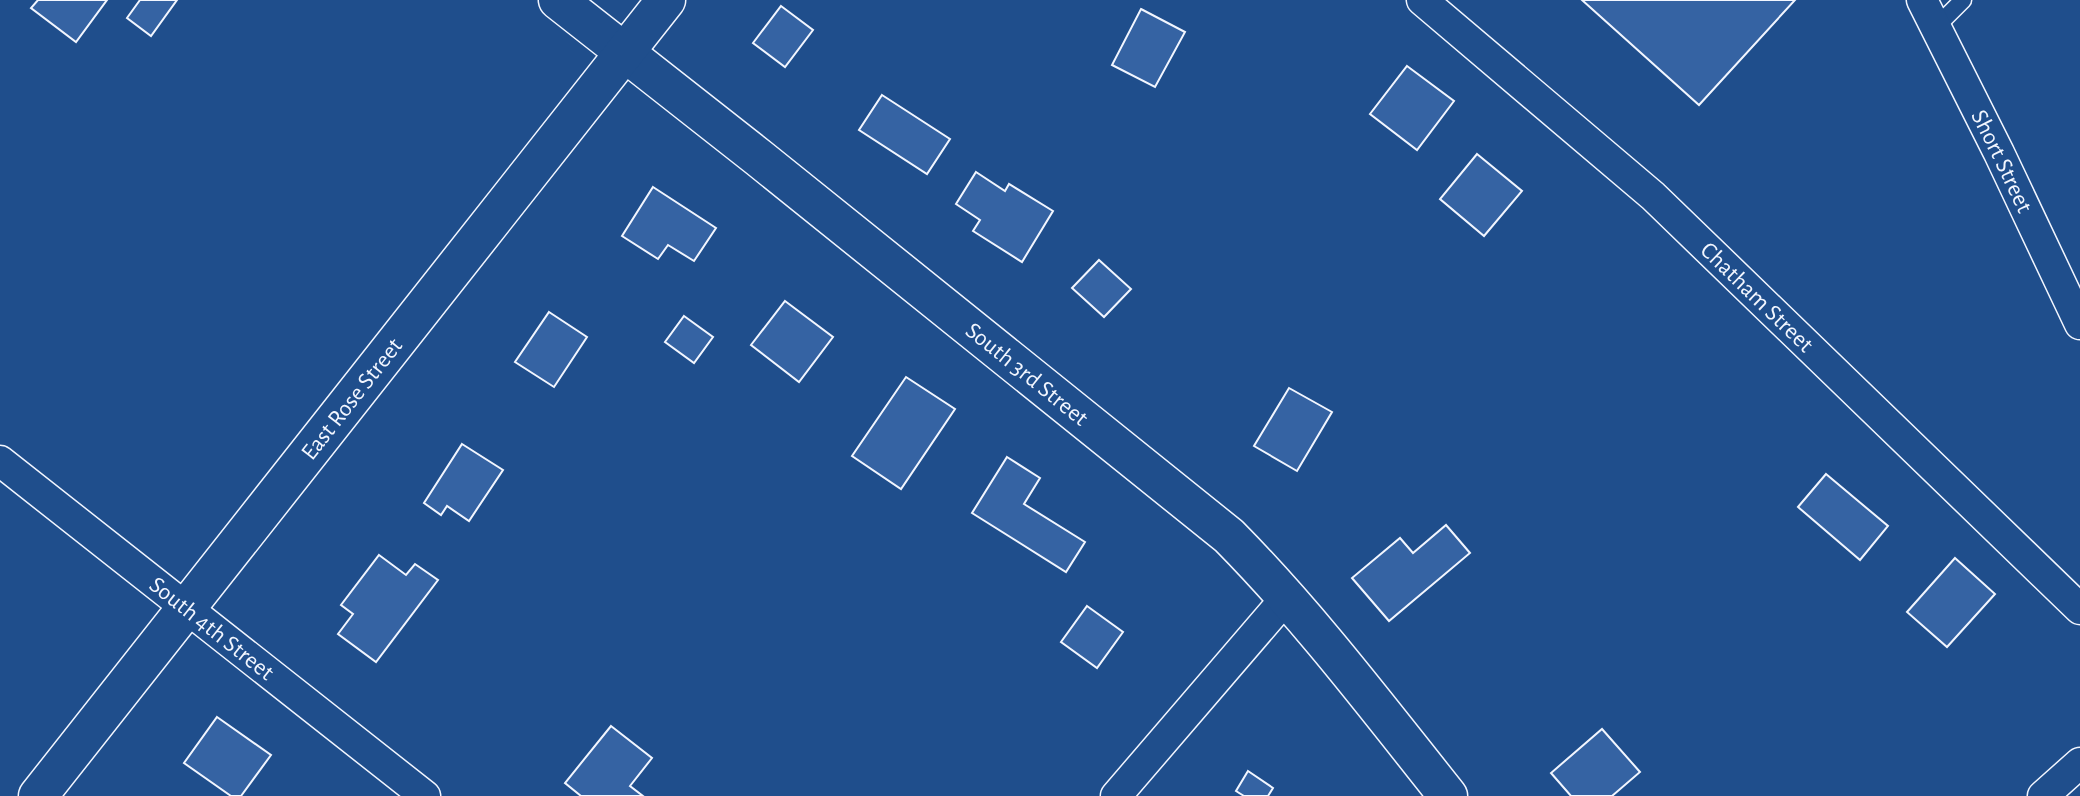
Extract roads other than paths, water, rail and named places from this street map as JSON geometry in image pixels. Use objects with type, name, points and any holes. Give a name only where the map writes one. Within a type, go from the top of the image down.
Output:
[{"type":"street","name":"South 3rd Street","points":[[558,0],[1229,536],[1339,659],[1448,796]]},
{"type":"street","name":"East Rose Street","points":[[38,796],[666,0]]},
{"type":"street","name":"Chatham Street","points":[[1422,0],[1653,196],[2080,609]]},
{"type":"street","name":"Short Street","points":[[1922,0],[2080,324]]},
{"type":"street","name":"South 4th Street","points":[[0,461],[425,796]]},
{"type":"street","points":[[1116,796],[1286,598]]},
{"type":"street","points":[[2043,796],[2080,763]]},
{"type":"lane","points":[[1936,27],[1963,0]]}]
